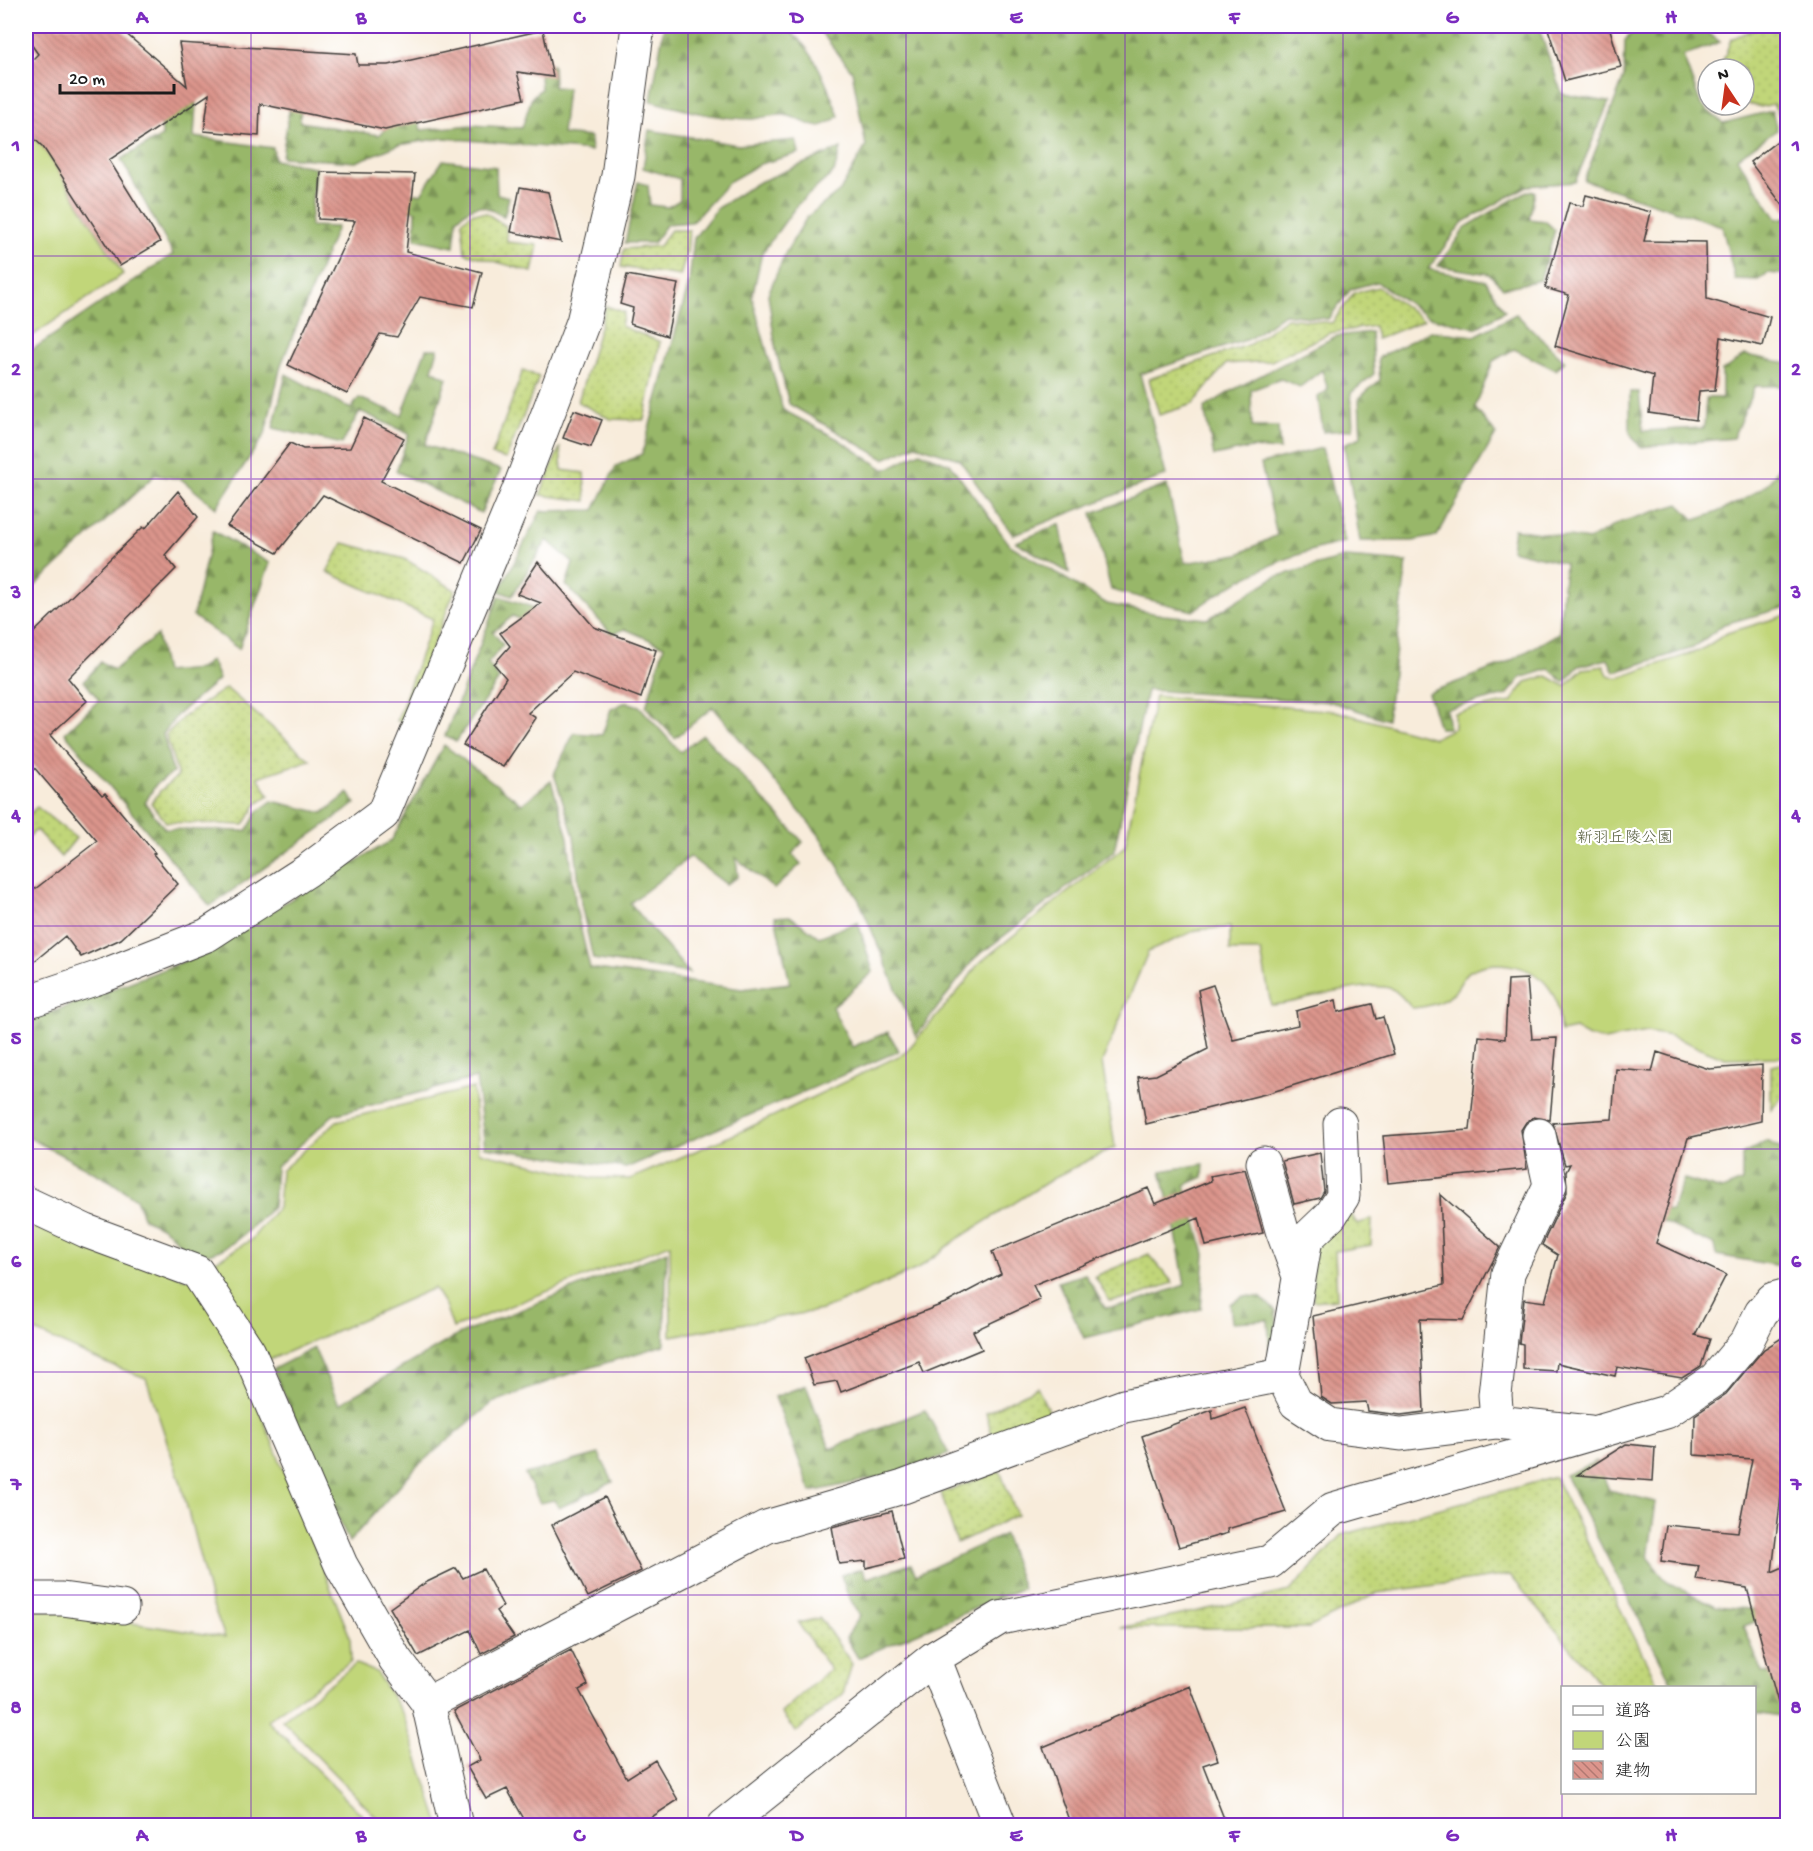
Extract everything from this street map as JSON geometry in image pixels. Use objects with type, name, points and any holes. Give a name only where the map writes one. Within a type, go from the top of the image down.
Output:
[{"type":"street","points":[[26,1002],[100,977],[207,935],[308,870],[383,814],[518,492],[583,322],[618,176],[638,26]]},
{"type":"street","points":[[1340,1124],[1342,1196],[1331,1215],[1306,1239],[1282,1375],[1296,1403],[1330,1425],[1401,1434],[1497,1422],[1590,1432]]},
{"type":"street","points":[[1497,1422],[1495,1395],[1508,1273],[1550,1185],[1539,1135]]},
{"type":"street","points":[[1263,1163],[1281,1230],[1299,1276]]},
{"type":"street","points":[[26,1203],[87,1231],[197,1272],[249,1352],[341,1565],[395,1659],[428,1703],[456,1826]]},
{"type":"street","points":[[724,1826],[934,1658],[1000,1618],[1270,1562],[1333,1509],[1590,1432],[1666,1412],[1715,1379],[1747,1341],[1761,1313],[1773,1299],[1788,1295]]},
{"type":"street","points":[[428,1703],[766,1527],[903,1487],[1124,1406],[1282,1375]]},
{"type":"street","points":[[26,1599],[62,1599],[122,1607]]},
{"type":"street","points":[[934,1658],[1000,1826]]},
{"type":"green space","points":[[664,26],[782,26],[793,34],[811,54],[824,78],[839,116],[822,126],[816,126],[784,115],[752,119],[713,116],[651,101]]},
{"type":"green space","points":[[816,26],[1538,26],[1562,94],[1609,102],[1575,182],[1527,186],[1462,223],[1428,269],[1486,281],[1505,311],[1476,328],[1429,317],[1377,282],[1351,289],[1328,319],[1284,314],[1249,339],[1140,374],[1166,475],[1013,535],[959,459],[916,445],[884,459],[789,404],[776,351],[768,294],[786,252],[807,217],[840,191],[866,146],[852,71]]},
{"type":"green space","points":[[1630,26],[1699,26],[1720,42],[1683,56],[1696,91],[1696,117],[1716,117],[1723,123],[1756,117],[1756,115],[1772,111],[1777,130],[1737,158],[1777,219],[1787,217],[1787,275],[1768,273],[1758,280],[1735,279],[1722,226],[1584,180],[1624,77],[1625,40],[1632,33]]},
{"type":"green space","points":[[1761,26],[1787,26],[1788,117],[1783,121],[1773,104],[1756,106],[1756,57],[1724,57],[1731,39]]},
{"type":"green space","points":[[539,63],[553,65],[554,87],[567,88],[562,134],[590,137],[591,151],[444,138],[398,145],[356,162],[282,157],[291,98],[301,99],[300,122],[379,135],[415,103],[421,130],[471,125],[522,128],[532,97],[541,89]]},
{"type":"green space","points":[[161,97],[196,103],[194,137],[273,148],[275,160],[315,167],[310,226],[337,227],[281,365],[265,434],[216,508],[181,479],[155,475],[26,594],[26,354],[173,254],[121,159],[162,136]]},
{"type":"green space","points":[[649,130],[738,145],[796,140],[799,153],[760,164],[730,181],[692,222],[667,224],[653,243],[625,243],[638,182],[648,185],[650,205],[668,207],[680,200],[680,179],[643,168]]},
{"type":"green space","points":[[26,131],[43,147],[123,274],[26,340]]},
{"type":"green space","points":[[841,148],[834,172],[797,205],[762,253],[752,297],[783,410],[838,439],[885,470],[920,452],[950,464],[1010,545],[1107,604],[1163,615],[1208,619],[1275,577],[1346,557],[1407,562],[1387,720],[1332,702],[1147,690],[1114,851],[974,959],[916,1036],[859,900],[819,835],[713,707],[675,738],[646,707],[664,646],[625,629],[612,634],[566,585],[573,563],[547,540],[512,596],[499,591],[541,511],[594,510],[616,466],[642,454],[689,283],[694,238],[717,208],[757,183]]},
{"type":"green space","points":[[443,160],[496,167],[497,194],[509,197],[504,217],[479,206],[469,209],[457,219],[454,247],[415,239],[416,211],[388,205],[396,190],[421,194]]},
{"type":"green space","points":[[1527,191],[1535,192],[1529,219],[1545,221],[1555,230],[1540,280],[1503,288],[1489,274],[1438,266],[1466,227]]},
{"type":"green space","points":[[472,213],[486,213],[506,226],[507,242],[538,245],[532,272],[465,253],[462,221]]},
{"type":"green space","points":[[671,230],[689,230],[687,252],[680,276],[621,267],[624,249],[659,246]]},
{"type":"green space","points":[[1378,287],[1424,320],[1377,339],[1374,326],[1330,333],[1271,361],[1226,364],[1193,404],[1159,415],[1149,379],[1250,344],[1287,318],[1332,323],[1354,293]]},
{"type":"green space","points":[[606,306],[624,312],[621,326],[660,342],[644,420],[610,419],[578,402]]},
{"type":"green space","points":[[1516,314],[1565,361],[1556,370],[1514,349],[1493,361],[1475,408],[1496,434],[1437,536],[1413,541],[1360,541],[1344,444],[1361,437],[1359,398],[1380,380],[1378,358],[1430,331],[1475,336]]},
{"type":"green space","points":[[1371,332],[1374,374],[1351,393],[1353,429],[1323,432],[1318,397],[1328,390],[1322,370],[1300,387],[1281,379],[1251,390],[1252,427],[1278,427],[1280,450],[1251,448],[1214,456],[1204,408],[1233,390],[1336,336]]},
{"type":"green space","points":[[426,349],[438,349],[432,370],[447,378],[425,445],[501,470],[481,513],[396,471],[409,434],[360,411],[342,444],[273,428],[286,374],[351,409],[359,398],[402,415]]},
{"type":"green space","points":[[1745,355],[1787,363],[1787,420],[1782,386],[1755,386],[1733,438],[1640,447],[1630,433],[1630,392],[1639,392],[1643,431],[1704,428],[1706,398],[1722,398],[1722,371]]},
{"type":"green space","points":[[523,370],[539,377],[506,459],[492,455]]},
{"type":"green space","points":[[1787,436],[1787,607],[1724,624],[1693,648],[1614,672],[1608,659],[1579,666],[1564,682],[1549,669],[1521,678],[1507,695],[1446,709],[1449,728],[1439,728],[1428,693],[1505,664],[1559,633],[1565,563],[1511,550],[1514,529],[1589,540],[1621,522],[1679,504],[1695,520],[1704,517],[1739,502],[1770,481],[1779,465],[1776,438]]},
{"type":"green space","points":[[560,447],[562,470],[584,473],[586,501],[540,495]]},
{"type":"green space","points":[[1322,448],[1345,542],[1303,553],[1265,568],[1229,587],[1193,611],[1111,590],[1092,513],[1167,485],[1185,563],[1239,554],[1277,535],[1261,464]]},
{"type":"green space","points":[[1060,524],[1069,573],[1016,542]]},
{"type":"green space","points":[[213,531],[270,563],[239,649],[193,616]]},
{"type":"green space","points":[[343,543],[405,559],[455,590],[403,722],[397,721],[433,619],[327,572]]},
{"type":"green space","points":[[499,596],[538,609],[523,621],[513,616],[493,632],[503,645],[488,663],[499,679],[456,742],[445,736]]},
{"type":"green space","name":"新羽丘陵公園","points":[[1787,615],[1788,1053],[1785,1057],[1725,1058],[1671,1036],[1647,1032],[1604,1040],[1589,1037],[1575,1029],[1561,1032],[1557,1004],[1548,986],[1529,971],[1505,964],[1493,964],[1470,971],[1450,996],[1423,1007],[1412,1008],[1395,990],[1380,987],[1350,989],[1271,1005],[1261,951],[1230,951],[1230,927],[1196,930],[1148,952],[1102,1062],[1115,1147],[1057,1176],[959,1238],[917,1269],[822,1310],[671,1336],[670,1244],[453,1328],[445,1305],[434,1288],[244,1371],[350,1637],[351,1661],[267,1720],[372,1825],[26,1825],[26,1612],[38,1609],[225,1637],[211,1601],[181,1484],[146,1378],[103,1362],[26,1327],[26,1213],[186,1279],[251,1240],[278,1207],[281,1171],[337,1121],[473,1088],[479,1152],[593,1178],[630,1179],[740,1132],[905,1053],[965,983],[978,964],[1125,846],[1155,696],[1335,711],[1434,738],[1454,728],[1454,713],[1511,702],[1526,682],[1547,676],[1565,686],[1583,669],[1604,666],[1608,675],[1618,678],[1701,650],[1727,633]]},
{"type":"green space","points":[[157,635],[165,672],[200,669],[211,660],[219,679],[177,715],[163,734],[173,773],[156,784],[145,803],[165,829],[247,831],[257,812],[272,801],[323,813],[349,793],[355,804],[210,906],[65,733],[99,700],[84,681],[101,662],[114,670]]},
{"type":"green space","points":[[226,688],[310,760],[258,777],[269,795],[256,805],[244,825],[166,822],[151,803],[161,790],[178,776],[166,735],[184,716]]},
{"type":"green space","points":[[626,702],[639,706],[680,752],[703,735],[803,842],[792,854],[801,864],[774,889],[736,858],[738,877],[726,884],[690,857],[630,903],[689,973],[593,959],[581,904],[574,836],[554,774],[574,733],[602,735],[611,709]]},
{"type":"green space","points":[[444,745],[522,804],[551,781],[568,837],[576,909],[590,968],[742,989],[790,983],[775,917],[790,916],[819,937],[858,922],[873,972],[832,1007],[852,1047],[888,1032],[899,1051],[626,1168],[485,1147],[476,1078],[333,1115],[276,1167],[273,1207],[234,1242],[211,1253],[200,1254],[189,1251],[166,1230],[144,1219],[136,1199],[110,1181],[26,1136],[26,1022],[185,961],[391,841]]},
{"type":"green space","points":[[37,807],[76,838],[61,857],[36,830],[26,839],[26,817]]},
{"type":"green space","points":[[1787,1063],[1787,1091],[1771,1110],[1771,1066]]},
{"type":"green space","points":[[1767,1141],[1787,1152],[1787,1267],[1716,1255],[1714,1245],[1624,1204],[1671,1211],[1684,1179],[1722,1190],[1742,1182],[1742,1155]]},
{"type":"green space","points":[[1204,1164],[1203,1177],[1185,1185],[1205,1254],[1201,1309],[1084,1338],[1058,1282],[1085,1274],[1105,1308],[1128,1305],[1185,1285],[1161,1171]]},
{"type":"green space","points":[[1347,1208],[1357,1224],[1372,1219],[1371,1245],[1335,1251],[1337,1299],[1313,1301],[1313,1243]]},
{"type":"green space","points":[[667,1251],[664,1345],[563,1376],[492,1403],[416,1467],[349,1542],[273,1369],[314,1348],[339,1404],[458,1335]]},
{"type":"green space","points":[[1149,1254],[1173,1283],[1131,1298],[1109,1301],[1095,1276]]},
{"type":"green space","points":[[1244,1296],[1260,1297],[1276,1311],[1279,1354],[1270,1356],[1268,1320],[1232,1322],[1230,1304]]},
{"type":"green space","points":[[806,1385],[830,1449],[925,1410],[949,1454],[894,1474],[811,1492],[775,1397]]},
{"type":"green space","points":[[1037,1387],[1050,1414],[992,1435],[986,1413]]},
{"type":"green space","points":[[599,1454],[613,1482],[559,1508],[554,1500],[540,1503],[525,1474]]},
{"type":"green space","points":[[1597,1461],[1609,1490],[1656,1502],[1648,1558],[1667,1582],[1716,1606],[1780,1612],[1744,1626],[1762,1673],[1777,1672],[1787,1681],[1787,1718],[1756,1713],[1756,1686],[1673,1686],[1565,1475]]},
{"type":"green space","points":[[1000,1471],[1017,1515],[957,1543],[941,1493]]},
{"type":"green space","points":[[1555,1477],[1659,1686],[1602,1686],[1510,1575],[1377,1593],[1309,1628],[1120,1628],[1290,1591],[1342,1535]]},
{"type":"green space","points":[[1004,1534],[1023,1588],[858,1658],[846,1638],[860,1615],[848,1596],[841,1575],[862,1569],[867,1578],[911,1564],[916,1575]]},
{"type":"green space","points":[[820,1618],[852,1664],[843,1694],[796,1732],[781,1713],[830,1669],[798,1623]]},
{"type":"green space","points":[[356,1664],[376,1672],[403,1714],[440,1825],[384,1825],[282,1720]]},
{"type":"building","points":[[26,26],[117,26],[187,86],[179,43],[356,54],[358,65],[389,65],[543,30],[553,77],[517,72],[524,99],[385,130],[260,104],[259,136],[204,131],[209,94],[109,160],[160,242],[120,266],[43,147],[26,131],[26,66],[38,54],[26,37]]},
{"type":"building","points":[[1547,26],[1609,26],[1621,67],[1565,81]]},
{"type":"building","points":[[1788,133],[1788,212],[1750,162]]},
{"type":"building","points":[[321,172],[415,174],[406,252],[482,272],[473,307],[420,297],[397,337],[380,334],[347,394],[288,365],[355,221],[318,219]]},
{"type":"building","points":[[520,187],[548,192],[561,242],[511,232]]},
{"type":"building","points":[[1586,195],[1651,212],[1644,241],[1706,242],[1707,299],[1770,317],[1763,346],[1721,337],[1715,390],[1699,391],[1696,420],[1649,413],[1653,376],[1555,346],[1569,295],[1545,288],[1569,203],[1583,206]]},
{"type":"building","points":[[627,275],[678,284],[667,336],[630,324],[633,308],[620,304]]},
{"type":"building","points":[[574,410],[602,420],[591,447],[563,438]]},
{"type":"building","points":[[364,418],[404,438],[381,481],[481,530],[464,563],[323,495],[277,553],[227,526],[290,443],[303,449],[350,448]]},
{"type":"building","points":[[178,491],[198,517],[165,555],[176,569],[68,678],[87,701],[50,735],[102,795],[105,793],[178,884],[121,939],[81,957],[65,936],[26,968],[26,896],[97,841],[26,758],[26,640],[143,527],[145,529]]},
{"type":"building","points":[[538,562],[594,627],[656,650],[641,698],[573,672],[528,713],[536,718],[503,767],[463,745],[506,678],[494,664],[510,646],[500,633],[541,603],[517,594]]},
{"type":"building","points":[[1527,979],[1532,1039],[1557,1038],[1550,1120],[1534,1117],[1526,1122],[1521,1130],[1527,1169],[1388,1183],[1383,1136],[1470,1130],[1479,1036],[1505,1039],[1508,980]]},
{"type":"building","points":[[1213,985],[1233,1040],[1298,1025],[1296,1011],[1336,1000],[1338,1012],[1372,1004],[1376,1019],[1383,1017],[1394,1054],[1269,1093],[1146,1124],[1138,1077],[1156,1075],[1208,1049],[1198,990]]},
{"type":"building","points":[[1657,1052],[1709,1069],[1762,1065],[1761,1121],[1688,1138],[1656,1243],[1726,1275],[1695,1335],[1710,1339],[1701,1366],[1682,1378],[1617,1367],[1615,1376],[1557,1363],[1556,1371],[1523,1369],[1523,1344],[1519,1343],[1524,1299],[1545,1302],[1558,1255],[1542,1245],[1567,1192],[1566,1172],[1570,1164],[1565,1165],[1553,1123],[1612,1119],[1616,1069],[1652,1072]]},
{"type":"building","points":[[1320,1153],[1324,1191],[1320,1198],[1294,1204],[1282,1161]]},
{"type":"building","points":[[1245,1169],[1263,1233],[1206,1246],[1199,1218],[1033,1285],[1040,1300],[973,1331],[982,1349],[924,1373],[919,1362],[841,1392],[837,1381],[814,1385],[804,1358],[948,1302],[1001,1274],[992,1252],[1148,1188],[1155,1204],[1211,1181],[1210,1176]]},
{"type":"building","points":[[1440,1194],[1500,1247],[1463,1320],[1420,1319],[1424,1412],[1401,1415],[1368,1411],[1366,1402],[1332,1404],[1321,1397],[1313,1316],[1444,1285]]},
{"type":"building","points":[[1788,1334],[1788,1390],[1781,1495],[1772,1572],[1788,1565],[1788,1701],[1778,1703],[1747,1588],[1696,1580],[1699,1566],[1661,1561],[1666,1525],[1738,1532],[1752,1459],[1694,1455],[1695,1415],[1726,1394],[1764,1349]]},
{"type":"building","points":[[1245,1408],[1286,1512],[1227,1529],[1228,1533],[1179,1547],[1142,1436],[1212,1410],[1213,1419]]},
{"type":"building","points":[[1626,1444],[1655,1447],[1653,1481],[1577,1475]]},
{"type":"building","points":[[605,1497],[641,1571],[588,1597],[552,1525]]},
{"type":"building","points":[[892,1511],[904,1559],[866,1568],[866,1561],[839,1564],[832,1527]]},
{"type":"building","points":[[456,1568],[463,1578],[483,1569],[503,1606],[496,1611],[514,1637],[481,1654],[470,1630],[418,1656],[390,1608],[425,1583]]},
{"type":"building","points":[[571,1650],[588,1685],[579,1690],[627,1778],[655,1760],[678,1800],[638,1826],[528,1826],[507,1789],[486,1799],[467,1767],[480,1760],[454,1711]]},
{"type":"building","points":[[1190,1686],[1218,1760],[1203,1765],[1227,1826],[1071,1826],[1043,1747]]}]
